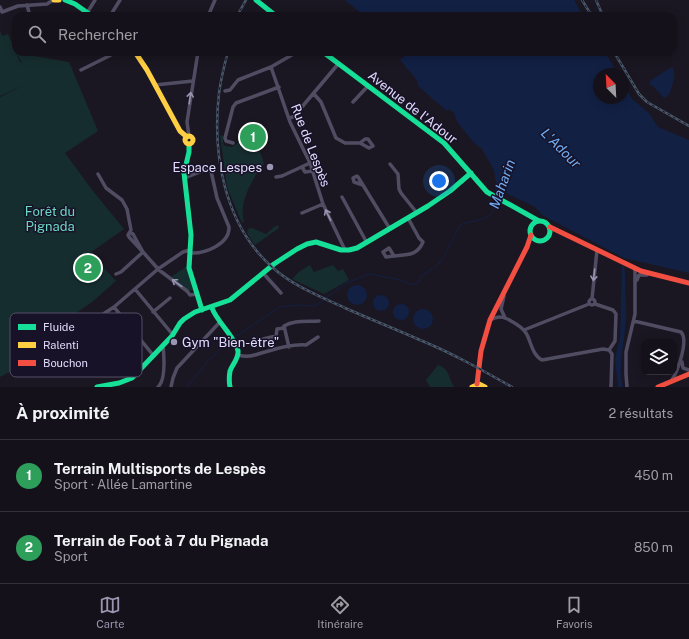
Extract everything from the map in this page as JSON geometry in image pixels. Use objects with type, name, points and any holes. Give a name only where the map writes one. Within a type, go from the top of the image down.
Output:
[{"type":"street","points":[[0,7],[2,12],[13,7],[27,5],[41,6],[53,0],[59,0]]},
{"type":"street","points":[[65,0],[75,4],[87,12],[95,0]]},
{"type":"street","points":[[112,12],[120,0]]},
{"type":"street","points":[[210,12],[215,0]]},
{"type":"street","points":[[256,0],[271,12]]},
{"type":"street","points":[[27,5],[29,12]]},
{"type":"street","points":[[81,70],[109,56]]},
{"type":"street","points":[[137,56],[147,70],[180,131],[188,137]]},
{"type":"street","points":[[197,56],[187,122],[188,137],[185,141],[189,144],[189,152],[184,170],[184,178],[191,235],[189,268],[202,310]]},
{"type":"street","points":[[225,91],[230,90],[238,80],[271,67],[290,56]]},
{"type":"street","name":"Avenue de l'Adour","points":[[329,56],[444,143],[487,192],[539,221]]},
{"type":"street","points":[[289,118],[293,117],[314,94],[339,63]]},
{"type":"street","name":"Rue de Lespès","points":[[271,67],[289,118],[310,163],[323,204],[345,250]]},
{"type":"street","points":[[155,85],[193,81]]},
{"type":"street","points":[[353,102],[368,86]]},
{"type":"street","points":[[233,143],[226,141],[225,138],[233,107],[236,104],[278,87]]},
{"type":"street","points":[[314,94],[321,102],[336,138],[345,143],[360,143]]},
{"type":"street","points":[[276,177],[282,176],[310,163]]},
{"type":"street","points":[[390,164],[398,174],[399,189],[401,193],[417,213]]},
{"type":"street","points":[[302,167],[305,172],[313,171]]},
{"type":"street","points":[[106,313],[114,308],[158,269],[183,252],[199,252],[207,250],[225,240],[229,232],[228,227],[217,198],[211,171],[207,169],[184,178]]},
{"type":"street","points":[[459,184],[471,173]]},
{"type":"street","points":[[98,174],[106,188],[122,200],[127,209],[131,230],[128,235],[129,237],[158,269],[187,291],[190,295],[197,294]]},
{"type":"street","points":[[142,368],[173,335],[185,318],[202,310],[230,301],[263,273],[307,243],[316,242],[345,250],[367,243],[417,213],[447,190],[469,179],[476,179]]},
{"type":"street","points":[[363,184],[390,229]]},
{"type":"street","points":[[342,197],[367,243]]},
{"type":"street","points":[[302,213],[323,204]]},
{"type":"street","name":"Avenue de l'Adour","points":[[523,212],[529,218],[532,226]]},
{"type":"street","points":[[394,256],[412,254],[420,248],[423,242],[408,218]]},
{"type":"street","points":[[479,371],[484,386],[475,386],[479,371],[481,351],[490,320],[505,288],[527,248],[531,235],[530,230],[535,223],[539,221],[545,222],[550,227],[641,272],[689,282]]},
{"type":"street","points":[[548,237],[550,227]]},
{"type":"street","points":[[531,235],[536,241],[542,242],[548,237],[565,234]]},
{"type":"street","points":[[527,248],[536,241]]},
{"type":"street","points":[[589,304],[589,301],[592,299],[597,250]]},
{"type":"street","points":[[116,274],[121,272],[143,252]]},
{"type":"street","points":[[635,269],[689,282]]},
{"type":"street","points":[[635,269],[636,289]]},
{"type":"street","points":[[263,273],[281,293]]},
{"type":"street","points":[[627,386],[627,348],[634,321],[638,276],[642,274],[659,276]]},
{"type":"street","points":[[505,288],[501,309],[505,318]]},
{"type":"street","points":[[135,289],[173,335]]},
{"type":"street","points":[[153,312],[170,298]]},
{"type":"street","points":[[592,299],[595,301],[595,304]]},
{"type":"street","points":[[524,330],[589,304],[592,306],[595,304],[611,309],[616,314],[615,341],[609,350]]},
{"type":"street","points":[[114,308],[118,313]]},
{"type":"street","points":[[212,308],[219,323],[234,342],[237,349],[238,354],[230,370],[230,387]]},
{"type":"street","points":[[495,310],[500,316],[524,330],[536,356],[542,360],[603,349],[609,350],[612,352],[611,386]]},
{"type":"street","points":[[490,320],[500,316]]},
{"type":"street","points":[[263,339],[276,336],[277,329],[284,328],[286,324],[319,320]]},
{"type":"street","points":[[634,321],[683,333],[686,336],[682,361],[672,380]]},
{"type":"street","points":[[171,387],[177,368],[219,323]]},
{"type":"street","points":[[284,328],[289,347]]},
{"type":"street","points":[[238,354],[250,357],[299,345],[306,346],[318,337]]},
{"type":"street","points":[[142,342],[153,355]]},
{"type":"street","points":[[158,387],[163,378],[163,345]]},
{"type":"street","points":[[682,361],[683,368],[689,370]]},
{"type":"street","points":[[658,387],[689,374]]},
{"type":"street","points":[[96,387],[123,382],[133,377]]},
{"type":"green space","name":"Forêt du Pignada","points":[[0,31],[2,36],[8,34],[12,43],[12,56],[17,56],[22,63],[18,56],[34,56],[69,62],[98,131],[65,153],[124,229],[90,253],[116,281],[92,302],[76,313],[10,313],[10,372],[0,377],[0,97],[24,85],[0,96]]},
{"type":"green space","points":[[246,134],[245,145],[257,148],[259,150],[264,164],[251,183],[245,198],[243,206],[244,221],[242,223],[227,187],[220,135],[223,136],[223,143],[225,146],[232,147]]},
{"type":"green space","points":[[278,225],[279,228],[255,245],[247,232],[249,228],[252,228],[266,234]]},
{"type":"green space","points":[[310,265],[314,272],[333,265],[338,271],[343,269],[349,280],[324,294],[292,279],[300,271]]},
{"type":"green space","points":[[187,266],[193,290],[189,291],[171,277]]},
{"type":"green space","points":[[438,365],[442,366],[447,371],[454,387],[430,387],[426,380]]},
{"type":"water","points":[[345,0],[574,0],[581,12],[359,12]]},
{"type":"water","name":"L'Adour","points":[[405,56],[607,56],[614,68],[593,68],[593,104],[629,104],[629,94],[632,99],[649,113],[658,127],[689,140],[689,273],[624,258],[542,215],[535,207],[504,192],[500,194],[495,189],[496,183],[494,170],[482,149],[474,143],[458,123],[454,113],[449,109],[447,111],[418,86],[417,80],[400,60]]},
{"type":"water","points":[[670,68],[673,68],[674,71],[673,82],[669,95],[664,98],[652,85],[650,85],[650,81]]},
{"type":"water","points":[[622,265],[625,273],[626,315],[621,365],[623,387],[618,387],[615,359],[620,337]]},
{"type":"water","points":[[353,285],[361,285],[367,291],[367,299],[361,305],[353,305],[347,299],[347,291]]},
{"type":"water","points":[[381,295],[387,297],[389,303],[387,309],[381,311],[375,309],[373,303],[375,297]]},
{"type":"water","points":[[401,304],[407,306],[409,312],[407,318],[401,320],[395,318],[393,312],[395,306]]},
{"type":"water","points":[[423,309],[430,312],[433,319],[430,326],[423,329],[416,326],[413,319],[416,312]]},
{"type":"waterway","name":"Maharin","points":[[235,337],[280,307],[297,305],[314,306],[346,283],[370,274],[400,280],[410,284],[416,284],[419,282],[420,277],[442,260],[460,225],[488,216],[494,209],[495,200]]},
{"type":"waterway","name":"Maharin","points":[[187,387],[208,361],[229,341]]},
{"type":"railway","points":[[239,12],[246,0]]},
{"type":"railway","points":[[582,0],[590,12]]},
{"type":"railway","points":[[596,0],[601,12]]},
{"type":"railway","points":[[227,56],[219,93],[217,116],[220,164],[232,209],[242,230],[256,250],[280,274],[307,290],[345,308],[444,350],[512,387]]},
{"type":"railway","points":[[616,56],[639,94],[647,102],[689,126]]},
{"type":"traffic: fast","points":[[65,0],[75,4],[86,12]]},
{"type":"traffic: fast","points":[[256,0],[271,12]]},
{"type":"traffic: fast","points":[[328,56],[444,143],[487,192],[539,221]]},
{"type":"traffic: fast","points":[[189,144],[189,152],[184,173],[191,235],[189,268],[202,310]]},
{"type":"traffic: fast","points":[[142,368],[172,336],[184,319],[195,312],[230,300],[274,264],[297,249],[307,244],[316,242],[341,250],[357,248],[428,206],[450,191],[471,173]]},
{"type":"traffic: fast","points":[[540,221],[547,224],[550,231],[547,238],[540,241],[533,238],[530,231],[533,224],[540,221]]},
{"type":"traffic: fast","points":[[212,308],[237,346],[238,354],[230,371],[230,387]]},
{"type":"traffic: fast","points":[[97,387],[119,383],[133,377]]},
{"type":"traffic: slow","points":[[54,0],[59,0]]},
{"type":"traffic: slow","points":[[138,56],[147,70],[180,131],[187,137]]},
{"type":"traffic: slow","points":[[189,136],[192,137],[193,140],[192,143],[189,144],[186,143],[185,140],[186,137],[189,136]]},
{"type":"traffic: slow","points":[[472,387],[479,384],[485,387]]},
{"type":"traffic: jam","points":[[550,227],[641,271],[689,283]]},
{"type":"traffic: jam","points":[[477,384],[481,351],[490,320],[527,247],[531,235]]},
{"type":"traffic: jam","points":[[658,387],[689,374]]},
{"type":"place","name":"Terrain Multisports de Lespès","points":[[253,137]]},
{"type":"place","name":"Espace Lespes","points":[[270,167]]},
{"type":"place","name":"Terrain de Foot à 7 du Pignada","points":[[88,268]]},
{"type":"place","name":"Gym \"Bien-être\"","points":[[174,342]]}]
